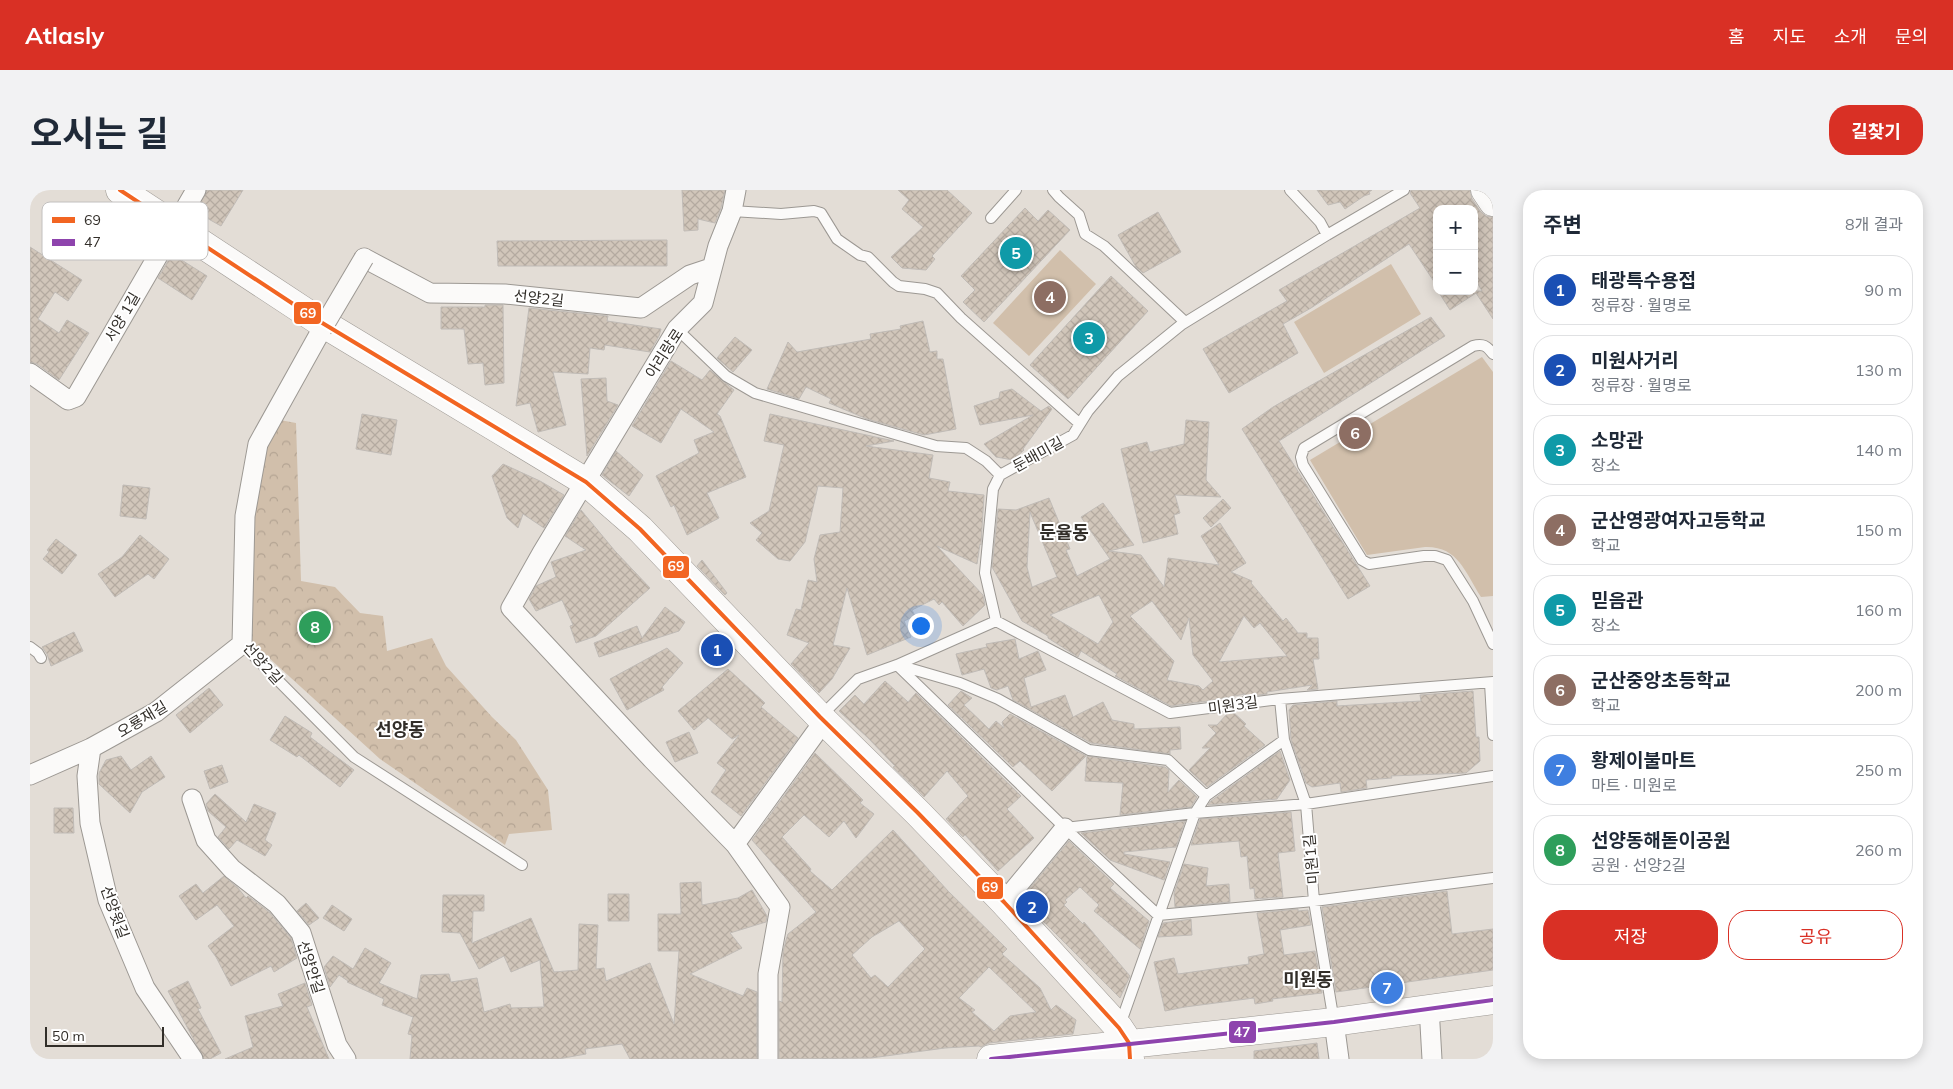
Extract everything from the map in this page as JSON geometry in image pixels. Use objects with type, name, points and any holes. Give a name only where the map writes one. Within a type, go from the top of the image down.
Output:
[{"type":"street","points":[[120,190],[138,202]]},
{"type":"street","name":"서양 1길","points":[[189,202],[196,190]]},
{"type":"street","name":"아리랑로","points":[[735,844],[652,759],[511,608],[677,329],[703,303],[711,268],[732,212],[736,190]]},
{"type":"street","points":[[1485,190],[1493,202]]},
{"type":"street","points":[[208,248],[319,321],[586,482],[640,529],[820,717],[918,813],[1004,902],[1125,1047]]},
{"type":"street","name":"선양2길","points":[[242,644],[245,516],[258,444],[364,258],[430,293],[505,294],[640,308],[690,275],[711,268]]},
{"type":"street","name":"서양 1길","points":[[30,373],[68,400],[76,397],[155,260]]},
{"type":"street","name":"오룡재길","points":[[30,775],[91,748],[156,712],[242,644]]},
{"type":"street","points":[[768,1059],[768,974],[780,907],[735,844],[819,728],[820,717]]},
{"type":"street","name":"선양윗길","points":[[91,748],[87,776],[90,823],[108,900],[145,988],[194,1059]]},
{"type":"street","name":"선양안길","points":[[192,799],[206,840],[232,869],[277,904],[301,933],[337,1045],[346,1059]]},
{"type":"street","points":[[1004,902],[1064,828]]},
{"type":"street","points":[[992,1059],[1125,1047],[1334,1022],[1430,1007],[1493,1000]]},
{"type":"street","points":[[1430,1007],[1432,1059]]},
{"type":"street","points":[[1334,1022],[1338,1059]]},
{"type":"lane","points":[[991,218],[1016,190]]},
{"type":"lane","points":[[1053,190],[1058,197],[1079,215],[1085,234],[1104,246],[1185,322]]},
{"type":"lane","points":[[1290,190],[1320,222],[1327,235]]},
{"type":"lane","name":"둔배미길","points":[[996,621],[985,574],[993,488],[1000,475],[1073,434],[1088,411],[1118,376],[1185,322],[1404,190]]},
{"type":"lane","points":[[732,212],[821,213],[837,239],[860,255],[868,257],[893,282],[899,286],[924,289],[937,293],[960,318],[1080,424]]},
{"type":"lane","points":[[677,329],[726,376],[755,393],[936,446],[966,448],[986,461],[1000,475]]},
{"type":"lane","points":[[1493,354],[1483,344],[1473,346],[1304,448],[1301,457],[1303,465],[1362,560],[1369,564],[1435,556],[1447,560],[1473,601],[1493,644]]},
{"type":"lane","points":[[820,717],[858,679],[897,665],[996,621]]},
{"type":"lane","name":"미원3길","points":[[996,621],[1170,714],[1280,699],[1492,682]]},
{"type":"lane","name":"선양2길","points":[[242,644],[354,757],[522,865]]},
{"type":"lane","points":[[30,647],[41,658]]},
{"type":"lane","points":[[897,665],[960,683],[998,699],[1089,750],[1168,760],[1206,796]]},
{"type":"lane","points":[[897,665],[1064,828],[1158,915],[1314,901],[1493,878]]},
{"type":"lane","points":[[1492,682],[1493,736]]},
{"type":"lane","name":"미원1길","points":[[1280,699],[1284,740],[1306,804],[1314,901],[1334,1022]]},
{"type":"lane","points":[[1125,1047],[1158,915],[1195,812],[1206,796],[1284,740]]},
{"type":"lane","points":[[1064,828],[1195,812],[1306,804],[1493,776]]},
{"type":"green space","points":[[1060,250],[1096,284],[1029,356],[993,323]]},
{"type":"green space","points":[[1391,264],[1421,314],[1324,373],[1294,322]]},
{"type":"green space","points":[[1482,357],[1493,372],[1493,596],[1481,597],[1459,562],[1445,551],[1425,547],[1367,555],[1310,460]]},
{"type":"green space","points":[[269,418],[296,423],[301,581],[335,587],[360,613],[383,616],[387,651],[432,638],[446,666],[492,717],[516,740],[548,790],[552,830],[509,834],[505,845],[380,759],[246,637],[248,516]]},
{"type":"building","points":[[207,190],[243,190],[221,226],[208,219],[208,202],[201,202]]},
{"type":"building","points":[[682,190],[725,190],[715,223],[698,219],[698,230],[684,231]]},
{"type":"building","points":[[898,190],[947,190],[972,213],[932,256],[935,259],[926,270],[902,268],[891,257],[923,227],[902,209],[909,200]]},
{"type":"building","points":[[1317,190],[1372,190],[1369,192],[1370,194],[1345,209],[1340,202],[1328,205]]},
{"type":"building","points":[[1411,190],[1470,190],[1476,205],[1433,205],[1433,280],[1409,244],[1311,308],[1283,324],[1298,353],[1229,393],[1203,349],[1287,301],[1279,290],[1420,208],[1410,193]]},
{"type":"building","points":[[1025,208],[1038,221],[1048,210],[1070,230],[984,322],[963,302],[975,290],[961,276]]},
{"type":"building","points":[[1478,208],[1486,216],[1493,217],[1493,319],[1477,295],[1478,291],[1482,291],[1478,284]]},
{"type":"building","points":[[1158,212],[1181,252],[1143,273],[1136,267],[1118,235]]},
{"type":"building","points":[[667,240],[667,266],[498,266],[497,241]]},
{"type":"building","points":[[30,247],[42,255],[42,260],[50,260],[82,280],[68,301],[55,292],[38,319],[59,333],[67,320],[89,333],[59,380],[37,364],[30,362]]},
{"type":"building","points":[[168,260],[182,260],[207,276],[192,300],[158,278]]},
{"type":"building","points":[[1111,276],[1148,311],[1068,399],[1030,365]]},
{"type":"building","points":[[1441,295],[1473,295],[1450,310]]},
{"type":"building","points":[[485,305],[503,305],[504,383],[485,385],[483,363],[468,364],[464,329],[441,329],[441,307],[485,307]]},
{"type":"building","points":[[529,308],[608,316],[607,321],[661,329],[650,352],[605,345],[604,350],[590,348],[588,374],[553,372],[566,425],[538,432],[530,403],[516,406]]},
{"type":"building","points":[[1431,317],[1445,336],[1279,441],[1370,586],[1348,599],[1242,429],[1273,407]]},
{"type":"building","points":[[923,321],[930,352],[937,351],[937,359],[943,359],[956,429],[924,435],[867,419],[829,403],[831,399],[806,387],[799,399],[767,389],[788,342],[797,352],[871,339],[870,334],[901,329],[900,326]]},
{"type":"building","points":[[735,337],[752,350],[733,372],[717,358]]},
{"type":"building","points":[[671,361],[702,380],[710,370],[734,390],[717,414],[720,416],[746,477],[707,493],[719,518],[687,535],[674,505],[671,507],[656,476],[699,453],[694,440],[714,432],[681,409],[661,443],[632,426]]},
{"type":"building","points":[[606,378],[607,401],[618,405],[587,456],[581,379]]},
{"type":"building","points":[[1012,389],[1041,411],[1049,406],[1052,409],[1024,450],[1013,460],[996,457],[984,444],[1033,415],[980,425],[974,406],[999,398],[1000,392]]},
{"type":"building","points":[[362,414],[397,420],[391,455],[356,449]]},
{"type":"building","points":[[770,414],[894,441],[866,446],[933,455],[929,478],[950,482],[948,491],[984,495],[981,545],[977,564],[937,546],[983,595],[985,605],[963,626],[942,602],[939,605],[934,599],[912,610],[915,616],[904,621],[911,637],[867,655],[847,588],[833,645],[850,648],[832,679],[819,693],[791,664],[809,643],[787,635],[796,609],[801,610],[808,580],[817,582],[814,559],[820,535],[840,532],[843,488],[818,486],[805,542],[790,561],[778,559],[756,540],[762,533],[750,523],[769,511],[784,445],[764,441]]},
{"type":"building","points":[[1186,420],[1209,422],[1206,480],[1221,497],[1175,495],[1180,513],[1174,515],[1178,534],[1143,543],[1121,449],[1147,442],[1150,452],[1184,444]]},
{"type":"building","points":[[616,451],[643,475],[629,496],[602,475]]},
{"type":"building","points":[[503,464],[540,481],[564,495],[544,528],[523,514],[518,528],[507,518],[492,476]]},
{"type":"building","points":[[123,485],[150,488],[146,519],[120,516]]},
{"type":"building","points":[[1049,498],[1070,549],[1066,550],[1077,576],[1110,559],[1081,517],[1103,503],[1134,545],[1109,551],[1141,555],[1164,587],[1168,558],[1219,565],[1201,536],[1220,523],[1246,563],[1231,572],[1252,581],[1251,583],[1283,621],[1286,618],[1298,633],[1307,633],[1307,638],[1318,638],[1319,659],[1313,659],[1318,689],[1307,690],[1312,685],[1267,692],[1267,694],[1242,697],[1245,694],[1171,706],[1115,676],[1117,674],[1081,651],[1078,657],[1022,621],[992,567],[998,509],[1016,510]],"holes":[[[1030,512],[1057,577],[1032,587],[1027,567]],[[1099,595],[1113,622],[1098,644],[1050,615]],[[1152,601],[1181,640],[1189,618],[1193,655],[1213,681],[1203,690],[1199,686],[1167,680],[1174,661],[1130,616]],[[1244,616],[1254,628],[1260,623],[1287,656],[1219,662]]]},
{"type":"building","points":[[1223,499],[1231,508],[1211,527],[1203,518]]},
{"type":"building","points":[[581,510],[615,551],[650,588],[596,636],[576,643],[570,626],[573,625],[562,600],[536,611],[529,599],[536,586],[556,577],[551,562],[586,550],[565,536]]},
{"type":"building","points":[[140,535],[169,559],[154,579],[148,574],[115,597],[98,574],[122,557]]},
{"type":"building","points":[[56,539],[77,555],[62,574],[43,559],[49,552],[47,550]]},
{"type":"building","points":[[702,560],[727,593],[725,595],[697,566]]},
{"type":"building","points":[[665,607],[685,622],[679,631],[599,657],[594,643],[637,626],[642,638]]},
{"type":"building","points":[[74,632],[83,651],[51,666],[47,654],[42,647]]},
{"type":"building","points":[[1015,639],[1019,659],[1038,651],[1046,670],[1024,678],[1031,707],[1065,695],[1073,717],[1103,702],[1112,720],[1134,724],[1134,729],[1180,727],[1181,749],[1170,750],[1170,754],[1091,743],[1013,700],[1008,686],[997,690],[991,688],[984,669],[962,675],[956,654],[987,647],[986,644]]},
{"type":"building","points":[[667,648],[683,663],[662,687],[664,690],[627,710],[610,679]]},
{"type":"building","points":[[728,669],[765,703],[761,707],[798,738],[741,816],[711,792],[726,770],[717,763],[739,735],[732,739],[708,718],[694,730],[678,711]]},
{"type":"building","points":[[885,681],[908,702],[916,693],[1021,796],[1007,809],[1034,838],[998,871],[965,835],[963,837],[946,819],[968,796],[947,771],[924,797],[893,767],[895,766],[868,738],[839,711],[855,695],[864,704]]},
{"type":"building","points":[[209,688],[223,705],[190,733],[176,715]]},
{"type":"building","points":[[961,691],[972,698],[964,705],[989,729],[996,721],[1004,728],[1002,722],[1010,714],[1086,756],[1052,791],[1020,761],[1013,767],[948,705]]},
{"type":"building","points":[[1473,691],[1476,737],[1479,737],[1480,761],[1466,773],[1391,776],[1392,778],[1366,780],[1367,788],[1341,792],[1340,783],[1312,787],[1306,783],[1291,740],[1289,710],[1293,705],[1337,701],[1337,706],[1421,701],[1420,695]]},
{"type":"building","points":[[1233,712],[1246,724],[1244,726],[1265,745],[1207,787],[1189,770],[1210,748],[1202,748],[1216,733],[1208,725],[1217,725],[1228,713]]},
{"type":"building","points":[[285,716],[312,733],[310,737],[354,770],[340,787],[299,755],[297,757],[270,740]]},
{"type":"building","points":[[689,732],[698,753],[675,762],[666,742]]},
{"type":"building","points":[[1280,751],[1290,780],[1277,799],[1208,805],[1211,801]]},
{"type":"building","points":[[815,753],[863,800],[860,803],[874,814],[856,838],[844,821],[829,837],[804,815],[782,837],[811,869],[810,871],[832,890],[893,830],[948,891],[1007,949],[1002,954],[1040,988],[1051,1010],[1056,1005],[1076,1020],[1073,1034],[989,1043],[981,1047],[945,1048],[871,1058],[779,1059],[779,1001],[782,1002],[783,952],[786,940],[788,934],[816,912],[752,840]],"holes":[[[899,921],[925,949],[888,987],[875,975],[871,978],[852,955],[872,937]],[[989,967],[1036,1012],[1010,1016],[994,1031],[972,1012],[975,1010],[959,998]]]},
{"type":"building","points":[[121,756],[131,770],[151,756],[165,777],[142,792],[130,813],[99,784],[99,773],[106,760]]},
{"type":"building","points":[[1087,756],[1165,767],[1169,770],[1168,792],[1179,780],[1197,797],[1191,807],[1120,815],[1123,783],[1085,781]]},
{"type":"building","points":[[222,765],[228,782],[210,789],[204,771]]},
{"type":"building","points":[[215,794],[246,822],[254,804],[276,813],[265,840],[272,845],[265,856],[237,840],[229,849],[218,837],[226,827],[208,811],[206,804]]},
{"type":"building","points":[[54,808],[73,808],[74,833],[54,833]]},
{"type":"building","points":[[1291,812],[1295,851],[1278,853],[1283,897],[1255,899],[1254,888],[1250,889],[1247,856],[1241,857],[1239,841],[1191,845],[1200,819]]},
{"type":"building","points":[[1185,821],[1176,847],[1124,852],[1124,854],[1170,862],[1164,880],[1110,860],[1081,833]]},
{"type":"building","points":[[1069,841],[1114,884],[1110,888],[1149,921],[1140,949],[1094,911],[1099,905],[1080,887],[1065,900],[1067,902],[1064,905],[1083,924],[1084,922],[1130,976],[1120,998],[1033,911],[1032,909],[1035,906],[1024,895]]},
{"type":"building","points":[[1184,864],[1208,868],[1206,886],[1229,884],[1230,902],[1175,907],[1174,893]]},
{"type":"building","points":[[224,876],[246,898],[248,896],[269,912],[291,938],[297,958],[274,972],[271,966],[231,986],[208,946],[234,926],[217,905],[196,920],[179,896],[196,884],[203,893]]},
{"type":"building","points":[[701,882],[702,905],[738,898],[752,890],[767,916],[766,922],[730,933],[742,948],[690,974],[743,996],[747,988],[757,992],[757,1059],[630,1059],[622,1044],[585,1049],[586,1054],[558,1059],[410,1059],[412,1035],[408,1034],[413,1017],[382,1005],[384,999],[347,982],[339,975],[330,987],[324,967],[333,956],[353,969],[365,948],[391,963],[379,983],[417,999],[421,975],[449,974],[451,982],[477,978],[484,1012],[510,1004],[511,1008],[544,1007],[540,960],[511,972],[504,956],[479,969],[460,933],[442,932],[443,895],[484,895],[484,911],[473,911],[472,943],[531,918],[554,972],[578,970],[579,924],[598,925],[596,969],[604,968],[606,981],[650,963],[674,1024],[679,951],[658,951],[658,914],[681,914],[680,883]]},
{"type":"building","points":[[1447,891],[1452,934],[1493,929],[1493,970],[1336,992],[1322,907]]},
{"type":"building","points":[[608,894],[629,894],[629,921],[608,921]]},
{"type":"building","points":[[306,903],[319,918],[309,925],[297,911]]},
{"type":"building","points":[[332,905],[352,919],[344,931],[323,918]]},
{"type":"building","points":[[1298,909],[1298,911],[1308,910],[1311,925],[1280,930],[1284,955],[1315,951],[1322,993],[1272,999],[1273,1001],[1255,1004],[1254,998],[1165,1011],[1154,962],[1174,958],[1178,974],[1249,964],[1248,957],[1264,954],[1257,913]]},
{"type":"building","points":[[1191,919],[1192,935],[1158,937],[1163,923]]},
{"type":"building","points":[[188,981],[201,1008],[198,1009],[221,1053],[210,1059],[204,1059],[168,991]]},
{"type":"building","points":[[305,983],[312,1005],[307,1007],[329,1059],[225,1059],[253,1047],[245,1016],[283,1006],[278,994]]},
{"type":"building","points":[[1317,1043],[1319,1059],[1254,1059],[1254,1051]]},
{"type":"transit line","name":"69","points":[[120,190],[138,202]]},
{"type":"transit line","name":"69","points":[[208,248],[319,321],[586,482],[640,529],[820,717],[918,813],[1004,902],[1119,1028],[1129,1043],[1130,1059]]},
{"type":"transit line","name":"47","points":[[991,1059],[1334,1022],[1493,1000]]},
{"type":"place","name":"믿음관","points":[[1016,253]]},
{"type":"place","name":"군산영광여자고등학교","points":[[1050,297]]},
{"type":"place","name":"소망관","points":[[1089,338]]},
{"type":"place","name":"군산중앙초등학교","points":[[1355,433]]},
{"type":"place","name":"선양동해돋이공원","points":[[315,627]]},
{"type":"place","name":"태광특수용접","points":[[717,650]]},
{"type":"place","name":"미원사거리","points":[[1032,907]]},
{"type":"place","name":"황제이불마트","points":[[1387,988]]},
{"type":"district","name":"둔율동","points":[[1064,532]]},
{"type":"district","name":"선양동","points":[[400,729]]},
{"type":"district","name":"미원동","points":[[1308,979]]}]
